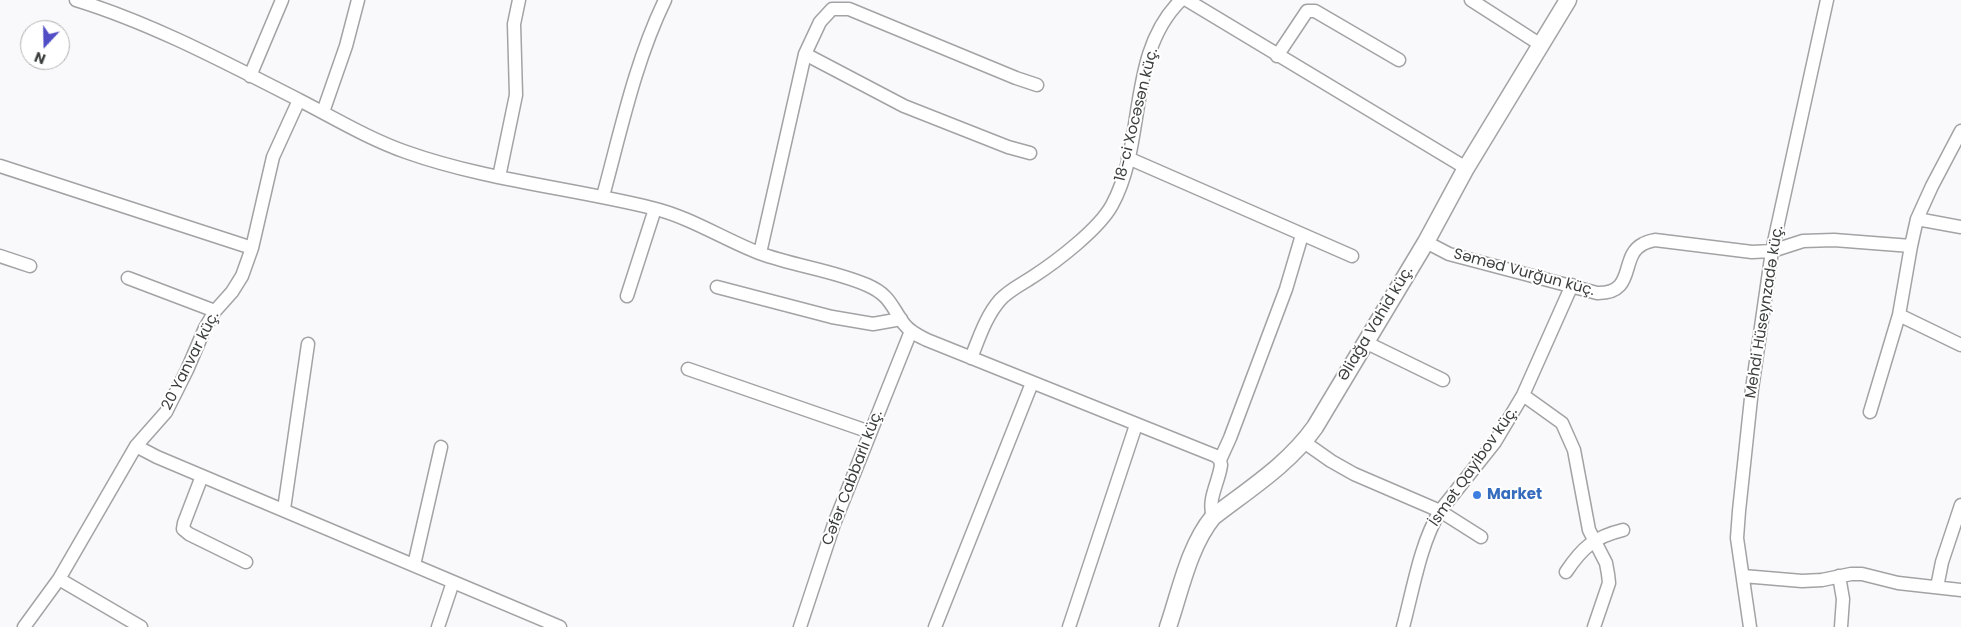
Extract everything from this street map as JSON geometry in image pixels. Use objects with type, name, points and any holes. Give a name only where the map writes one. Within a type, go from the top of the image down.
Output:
[{"type":"street","points":[[76,0],[116,6],[180,42],[323,112],[379,142],[408,153],[499,177],[603,196],[655,209],[681,218],[760,253],[868,285],[884,295],[911,331],[927,340],[1210,454],[1220,460]]},
{"type":"street","points":[[250,76],[282,0]]},
{"type":"street","points":[[323,112],[346,46],[358,0]]},
{"type":"street","points":[[499,177],[516,95],[514,24],[519,0]]},
{"type":"street","points":[[603,196],[639,63],[652,26],[665,0]]},
{"type":"street","name":"18-ci Xocəsən küç.","points":[[971,358],[988,317],[999,301],[1009,291],[1068,252],[1111,206],[1121,185],[1128,158],[1148,57],[1171,10],[1181,0]]},
{"type":"street","points":[[1187,0],[1277,56],[1466,168]]},
{"type":"street","points":[[1471,0],[1541,45]]},
{"type":"street","name":"Əliağa Vahid küç.","points":[[1168,627],[1195,547],[1204,528],[1213,517],[1280,466],[1304,442],[1426,242],[1466,168],[1568,0]]},
{"type":"street","name":"Mehdi Hüseynzadə küç.","points":[[1750,627],[1737,538],[1752,390],[1772,251],[1827,0]]},
{"type":"street","points":[[760,253],[806,54],[820,22],[832,9],[849,9],[1037,85]]},
{"type":"street","points":[[1277,56],[1307,11],[1315,11],[1399,60]]},
{"type":"street","points":[[806,54],[904,106],[1008,147],[1030,153]]},
{"type":"street","name":"20 Yanvar küç.","points":[[24,627],[59,579],[136,446],[166,412],[205,328],[215,311],[232,292],[242,276],[252,248],[274,157],[299,100]]},
{"type":"street","points":[[1870,412],[1899,315],[1917,219],[1961,131]]},
{"type":"street","points":[[1128,158],[1352,256]]},
{"type":"street","points":[[0,166],[252,248]]},
{"type":"street","points":[[627,296],[655,209]]},
{"type":"street","points":[[1917,219],[1961,227]]},
{"type":"street","points":[[1213,517],[1210,510],[1211,501],[1220,470],[1220,460],[1286,289],[1302,235]]},
{"type":"street","name":"Səməd Vurğun küç.","points":[[1426,242],[1449,254],[1597,293],[1608,293],[1621,285],[1634,253],[1641,244],[1655,240],[1752,252],[1772,251],[1803,241],[1834,240],[1912,246]]},
{"type":"street","points":[[0,256],[30,266]]},
{"type":"street","points":[[128,278],[215,311]]},
{"type":"street","name":"İsmət Qayibov küç.","points":[[1403,627],[1433,522],[1495,442],[1523,395],[1572,285]]},
{"type":"street","points":[[718,286],[832,317],[873,324],[901,319]]},
{"type":"street","points":[[1899,315],[1961,345]]},
{"type":"street","name":"Cəfər Cabbarlı küç.","points":[[800,627],[834,524],[911,331]]},
{"type":"street","points":[[1365,342],[1443,380]]},
{"type":"street","points":[[284,510],[308,344]]},
{"type":"street","points":[[688,369],[870,432]]},
{"type":"street","points":[[935,627],[1032,383]]},
{"type":"street","points":[[1523,395],[1562,423],[1574,450],[1589,530],[1606,563],[1609,584],[1594,627]]},
{"type":"street","points":[[1069,627],[1136,425]]},
{"type":"street","points":[[1304,442],[1354,474],[1440,511],[1481,537]]},
{"type":"street","points":[[136,446],[202,476],[560,627]]},
{"type":"street","points":[[414,565],[441,447]]},
{"type":"street","points":[[202,476],[184,523],[184,529],[189,534],[246,562]]},
{"type":"street","points":[[1937,587],[1942,562],[1961,505]]},
{"type":"street","points":[[1566,572],[1585,548],[1594,540],[1623,530]]},
{"type":"street","points":[[1743,576],[1802,581],[1862,574],[1898,583],[1961,590]]},
{"type":"street","points":[[1839,576],[1843,599],[1841,627]]},
{"type":"street","points":[[59,579],[141,627]]},
{"type":"street","points":[[438,627],[453,582]]},
{"type":"place","name":"Market","points":[[1477,495]]}]
